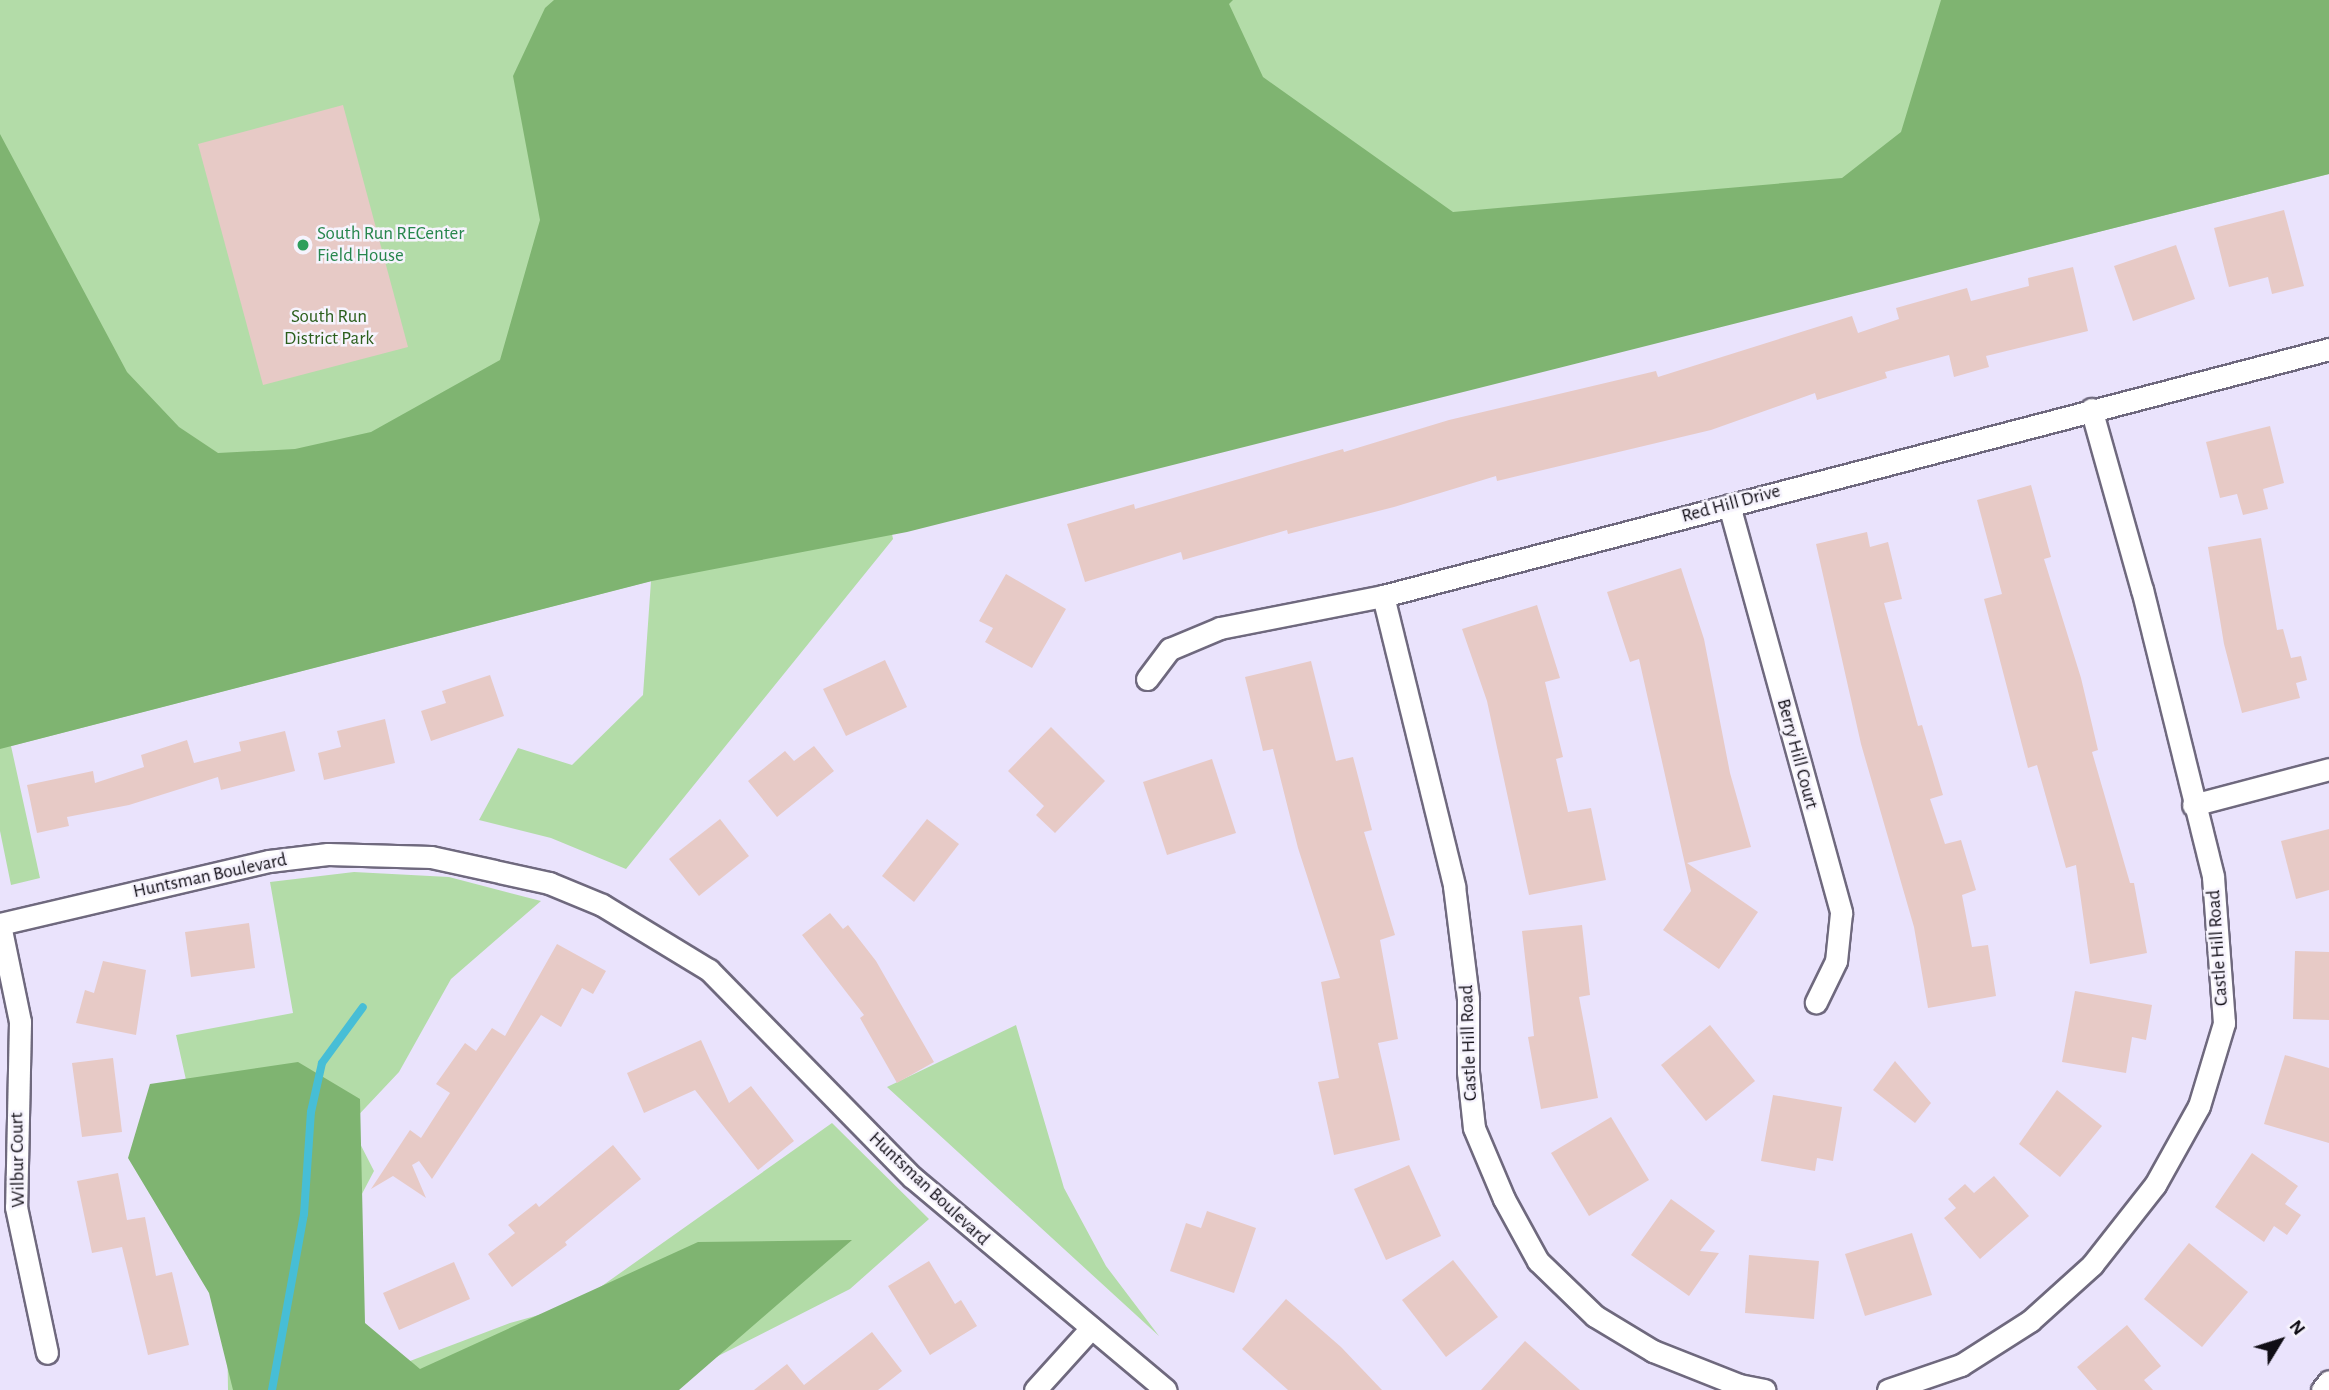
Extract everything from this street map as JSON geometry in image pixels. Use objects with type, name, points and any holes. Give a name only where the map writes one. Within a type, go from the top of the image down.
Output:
[{"type":"street","name":"Red Hill Drive","points":[[1147,679],[1170,649],[1220,628],[1383,596],[2329,349]]},
{"type":"street","name":"Castle Hill Road","points":[[1888,1390],[1961,1365],[2030,1321],[2092,1265],[2155,1185],[2199,1106],[2224,1023],[2213,876],[2193,805],[2142,590],[2091,409]]},
{"type":"street","name":"Berry Hill Court","points":[[1729,505],[1841,913],[1836,961],[1816,1002]]},
{"type":"street","name":"Castle Hill Road","points":[[1383,596],[1454,886],[1467,985],[1468,1072],[1474,1128],[1504,1199],[1538,1261],[1595,1316],[1653,1351],[1739,1385],[1765,1390]]},
{"type":"street","points":[[2193,805],[2329,769]]},
{"type":"street","name":"Huntsman Boulevard","points":[[0,925],[269,861],[389,853],[472,863],[549,883],[602,905],[702,966],[912,1177],[1166,1390]]},
{"type":"street","name":"Wilbur Court","points":[[0,925],[20,1022],[16,1207],[47,1353]]},
{"type":"street","points":[[1035,1390],[1091,1328]]},
{"type":"street","points":[[2322,1390],[2329,1381]]},
{"type":"green space","name":"South Run District Park","points":[[0,0],[2329,0],[2329,174],[892,534],[893,539],[626,869],[551,838],[479,820],[518,748],[572,765],[643,695],[651,581],[11,746],[40,878],[11,885],[0,831]]},
{"type":"green space","name":"South Run District Park","points":[[554,0],[1233,0],[1229,4],[1263,77],[1453,212],[1842,178],[1901,132],[1941,0],[2329,0],[2329,174],[907,532],[652,581],[0,749],[0,134],[127,372],[179,427],[218,453],[295,449],[371,432],[500,360],[540,220],[513,76],[545,8]]},
{"type":"green space","points":[[354,872],[449,877],[541,901],[451,979],[399,1072],[350,1124],[374,1171],[324,1266],[389,1369],[510,1323],[575,1305],[832,1123],[929,1219],[850,1289],[651,1390],[228,1390],[226,1260],[176,1035],[293,1013],[270,882]]},
{"type":"green space","points":[[1016,1025],[1064,1188],[1106,1266],[1159,1336],[887,1087]]},
{"type":"green space","points":[[298,1062],[360,1099],[365,1323],[420,1369],[698,1242],[852,1240],[679,1390],[233,1390],[209,1293],[128,1158],[150,1084]]},
{"type":"building","name":"South Run RECenter Field House","points":[[343,105],[408,347],[263,385],[198,144]]},
{"type":"building","points":[[2284,210],[2304,286],[2272,294],[2268,277],[2229,287],[2214,228]]},
{"type":"building","points":[[2176,245],[2195,299],[2133,321],[2114,266]]},
{"type":"building","points":[[2073,267],[2088,331],[1986,356],[1989,367],[1954,377],[1949,355],[1885,372],[1887,378],[1817,400],[1815,393],[1711,430],[1497,481],[1496,476],[1394,507],[1288,534],[1287,530],[1183,560],[1181,552],[1085,582],[1067,524],[1134,504],[1135,509],[1343,449],[1344,452],[1449,420],[1656,371],[1658,377],[1852,316],[1858,333],[1899,319],[1896,308],[1967,288],[1971,301],[2029,286],[2028,278]]},
{"type":"building","points":[[2270,426],[2284,483],[2263,489],[2268,509],[2243,515],[2237,494],[2220,498],[2206,442]]},
{"type":"building","points":[[2031,485],[2051,557],[2044,559],[2081,678],[2098,750],[2092,752],[2130,883],[2134,883],[2147,953],[2090,964],[2076,865],[2066,868],[2037,765],[2028,768],[1984,599],[2002,594],[1977,500]]},
{"type":"building","points":[[1867,532],[1870,547],[1888,542],[1902,599],[1884,603],[1918,726],[1922,725],[1943,795],[1930,799],[1945,844],[1961,840],[1976,890],[1962,895],[1972,947],[1988,945],[1996,996],[1928,1008],[1914,927],[1861,744],[1816,544]]},
{"type":"building","points":[[2261,538],[2277,630],[2283,629],[2291,658],[2301,656],[2307,680],[2296,683],[2300,698],[2242,713],[2224,644],[2208,547]]},
{"type":"building","points":[[1681,568],[1704,639],[1730,773],[1751,847],[1687,863],[1758,912],[1719,969],[1663,930],[1691,891],[1639,659],[1630,662],[1607,592]]},
{"type":"building","points":[[1006,574],[1066,609],[1032,668],[985,642],[993,628],[979,621]]},
{"type":"building","points":[[1537,605],[1560,678],[1545,682],[1563,757],[1556,759],[1568,812],[1591,808],[1606,880],[1529,895],[1487,701],[1462,629]]},
{"type":"building","points":[[885,660],[907,707],[846,736],[823,689]]},
{"type":"building","points":[[1311,661],[1336,761],[1353,757],[1372,830],[1364,832],[1395,935],[1380,940],[1398,1039],[1378,1043],[1400,1140],[1334,1155],[1318,1082],[1339,1078],[1321,982],[1340,978],[1298,848],[1273,749],[1263,751],[1245,677]]},
{"type":"building","points":[[490,675],[504,716],[431,741],[421,711],[446,703],[442,691]]},
{"type":"building","points":[[385,719],[395,763],[324,780],[318,753],[341,747],[337,731]]},
{"type":"building","points":[[1051,727],[1105,781],[1055,833],[1036,815],[1044,806],[1008,771]]},
{"type":"building","points":[[285,731],[295,771],[221,790],[218,777],[129,805],[67,817],[69,826],[37,833],[27,785],[93,771],[95,783],[144,767],[141,755],[187,740],[194,763],[241,751],[239,742]]},
{"type":"building","points":[[814,746],[834,771],[777,817],[748,781],[785,751],[794,761]]},
{"type":"building","points":[[1212,759],[1236,833],[1167,855],[1143,782]]},
{"type":"building","points":[[720,819],[749,856],[699,896],[669,859]]},
{"type":"building","points":[[927,819],[959,844],[914,902],[882,876]]},
{"type":"building","points":[[2329,829],[2329,890],[2296,899],[2281,841]]},
{"type":"building","points":[[830,913],[843,929],[848,925],[876,961],[934,1062],[897,1083],[860,1018],[864,1015],[802,935]]},
{"type":"building","points":[[249,923],[255,968],[191,977],[185,932]]},
{"type":"building","points":[[1582,925],[1590,995],[1579,997],[1598,1098],[1541,1109],[1528,1037],[1534,1036],[1522,931]]},
{"type":"building","points":[[557,944],[606,971],[593,994],[582,988],[561,1027],[541,1015],[432,1179],[419,1161],[412,1165],[426,1198],[393,1176],[371,1189],[410,1130],[421,1138],[450,1093],[436,1084],[465,1043],[476,1051],[492,1028],[505,1036]]},
{"type":"building","points":[[2295,951],[2329,952],[2329,1020],[2293,1019]]},
{"type":"building","points":[[103,961],[146,970],[136,1035],[76,1023],[85,990],[94,993]]},
{"type":"building","points":[[2075,991],[2152,1005],[2146,1040],[2132,1037],[2126,1073],[2062,1062]]},
{"type":"building","points":[[1710,1025],[1755,1081],[1706,1121],[1661,1065]]},
{"type":"building","points":[[701,1040],[729,1103],[751,1086],[794,1141],[758,1170],[695,1090],[644,1113],[627,1073]]},
{"type":"building","points":[[2285,1055],[2329,1068],[2329,1143],[2264,1124]]},
{"type":"building","points":[[113,1058],[122,1132],[82,1137],[72,1063]]},
{"type":"building","points":[[1895,1061],[1931,1103],[1915,1123],[1873,1090]]},
{"type":"building","points":[[2057,1090],[2102,1126],[2060,1177],[2019,1144]]},
{"type":"building","points":[[1773,1095],[1842,1107],[1833,1161],[1817,1158],[1815,1171],[1761,1161]]},
{"type":"building","points":[[1611,1117],[1649,1180],[1589,1216],[1551,1153]]},
{"type":"building","points":[[613,1145],[641,1179],[565,1242],[567,1245],[512,1287],[488,1254],[515,1233],[508,1225],[536,1203],[539,1207]]},
{"type":"building","points":[[2252,1153],[2298,1186],[2285,1204],[2301,1215],[2287,1235],[2274,1226],[2264,1242],[2215,1207]]},
{"type":"building","points":[[1409,1165],[1441,1236],[1386,1260],[1354,1189]]},
{"type":"building","points":[[118,1173],[127,1220],[145,1217],[156,1276],[172,1272],[189,1345],[148,1355],[122,1247],[92,1253],[77,1181]]},
{"type":"building","points":[[1994,1176],[2029,1216],[1980,1259],[1944,1218],[1956,1208],[1948,1199],[1965,1184],[1974,1193]]},
{"type":"building","points":[[1671,1199],[1715,1231],[1700,1251],[1719,1253],[1689,1296],[1631,1255]]},
{"type":"building","points":[[1207,1211],[1256,1228],[1234,1293],[1170,1271],[1186,1223],[1201,1228]]},
{"type":"building","points":[[1912,1233],[1932,1295],[1865,1316],[1845,1254]]},
{"type":"building","points":[[2189,1243],[2248,1292],[2202,1347],[2144,1299]]},
{"type":"building","points":[[1749,1255],[1819,1261],[1814,1319],[1745,1313]]},
{"type":"building","points":[[1453,1260],[1498,1317],[1446,1357],[1402,1300]]},
{"type":"building","points":[[929,1261],[955,1304],[961,1300],[977,1326],[930,1355],[888,1286]]},
{"type":"building","points":[[454,1262],[470,1299],[399,1330],[383,1293]]},
{"type":"building","points":[[1286,1299],[1341,1347],[1382,1390],[1288,1390],[1242,1349]]},
{"type":"building","points":[[2127,1325],[2161,1366],[2144,1380],[2153,1390],[2097,1390],[2077,1367]]},
{"type":"building","points":[[872,1332],[902,1371],[878,1390],[754,1390],[787,1364],[804,1385]]},
{"type":"building","points":[[1525,1341],[1580,1390],[1481,1390]]},
{"type":"waterway","points":[[272,1390],[304,1214],[311,1112],[322,1063],[363,1007]]},
{"type":"place","name":"South Run RECenter Field House","points":[[303,245]]}]
